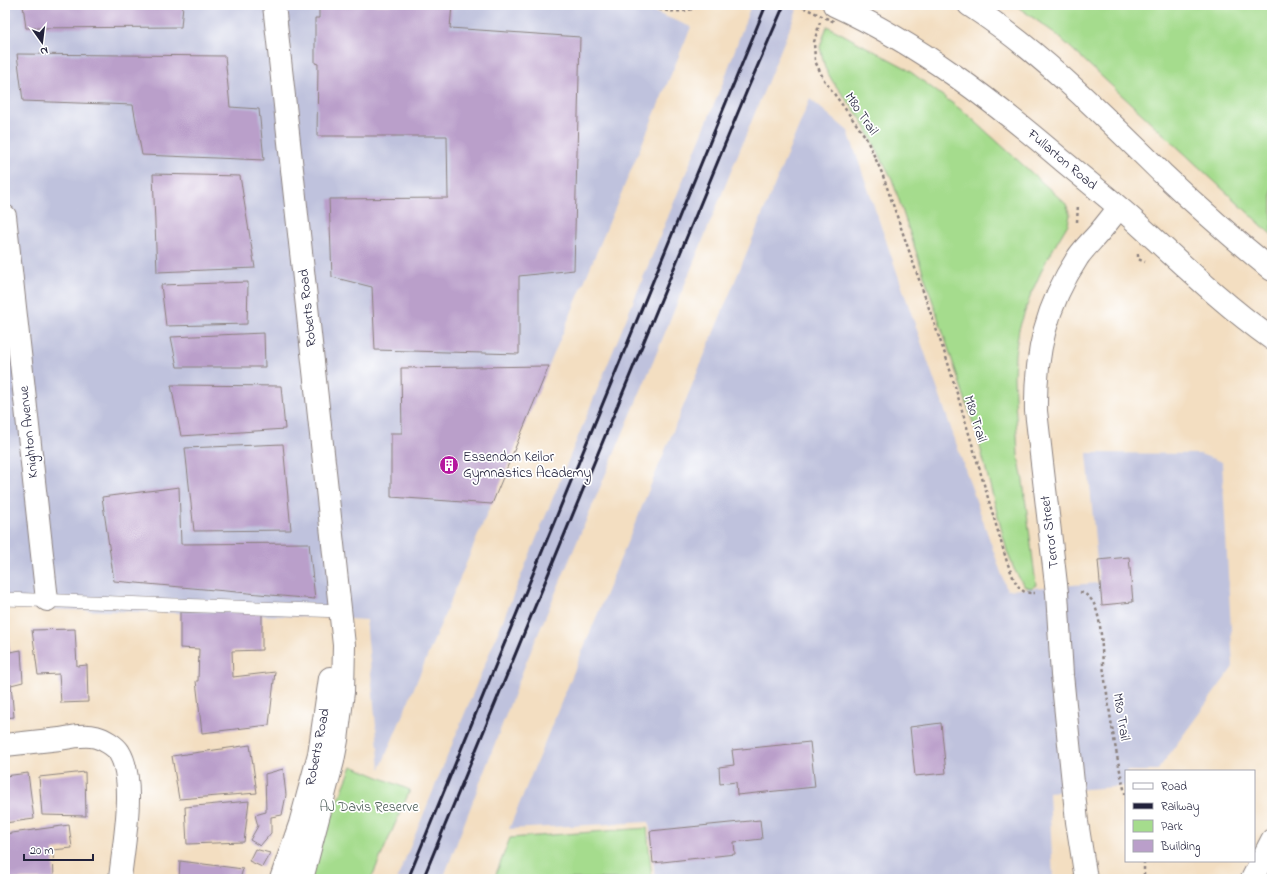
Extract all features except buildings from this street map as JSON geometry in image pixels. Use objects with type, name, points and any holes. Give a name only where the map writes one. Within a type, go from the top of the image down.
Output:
[{"type":"main road","name":"Roberts Road","points":[[274,5],[342,611],[344,645],[341,716],[333,761],[302,879]]},
{"type":"main road","points":[[969,5],[1000,26],[1066,81],[1164,175],[1240,244],[1272,270]]},
{"type":"main road","name":"Fullarton Road","points":[[834,12],[901,41],[947,70],[992,102],[1119,208],[1215,294],[1272,339]]},
{"type":"main road","name":"Terror Street","points":[[1086,879],[1077,822],[1062,675],[1057,593],[1036,411],[1036,374],[1041,342],[1046,321],[1053,302],[1079,257],[1119,208]]},
{"type":"main road","name":"Knighton Avenue","points":[[5,216],[47,600]]},
{"type":"main road","name":"Roberts Road","points":[[281,879],[300,824],[319,754],[330,678],[342,611]]},
{"type":"main road","points":[[5,745],[79,736],[96,737],[118,751],[124,762],[128,777],[128,802],[120,879]]},
{"type":"main road","points":[[1252,879],[1272,840]]},
{"type":"lane","points":[[5,599],[342,611]]},
{"type":"path","points":[[648,5],[663,10],[675,11],[687,10],[701,5]]},
{"type":"path","points":[[798,5],[834,12]]},
{"type":"path","name":"M80 Trail","points":[[834,12],[815,37],[814,47],[816,61],[824,80],[865,136],[882,173],[948,363],[1013,577],[1020,587],[1026,592],[1083,593],[1092,600],[1095,606],[1099,624],[1112,724],[1125,793]]},
{"type":"path","points":[[1144,862],[1144,879]]},
{"type":"shaded area","points":[[5,5],[637,5],[691,27],[380,769],[366,620],[317,617],[5,608]]},
{"type":"shaded area","points":[[751,5],[784,5],[797,10],[653,362],[525,665],[443,879],[397,879],[724,80]]},
{"type":"shaded area","points":[[810,99],[848,131],[1007,590],[1099,583],[1087,453],[1200,454],[1222,462],[1233,667],[1158,770],[1125,770],[1125,786],[1049,792],[1053,879],[655,879],[649,822],[509,829]]},
{"type":"green space","points":[[1015,5],[1272,5],[1272,235],[1056,34]]},
{"type":"green space","points":[[827,26],[904,67],[968,115],[1066,204],[1070,215],[1068,224],[1046,261],[1031,294],[1019,329],[1015,354],[1014,377],[1018,455],[1023,481],[1036,585],[1031,588],[1024,586],[1014,569],[1007,551],[977,435],[892,179],[861,119],[833,82],[825,68],[820,47]]},
{"type":"green space","name":"AJ Davis Reserve","points":[[352,766],[410,790],[371,879],[307,879]]},
{"type":"green space","points":[[647,828],[652,879],[494,879],[510,838]]},
{"type":"railway","points":[[408,879],[766,5]]},
{"type":"railway","points":[[423,879],[748,88],[784,5]]},
{"type":"place","name":"Essendon Keilor Gymnastics Academy","points":[[449,465]]}]
